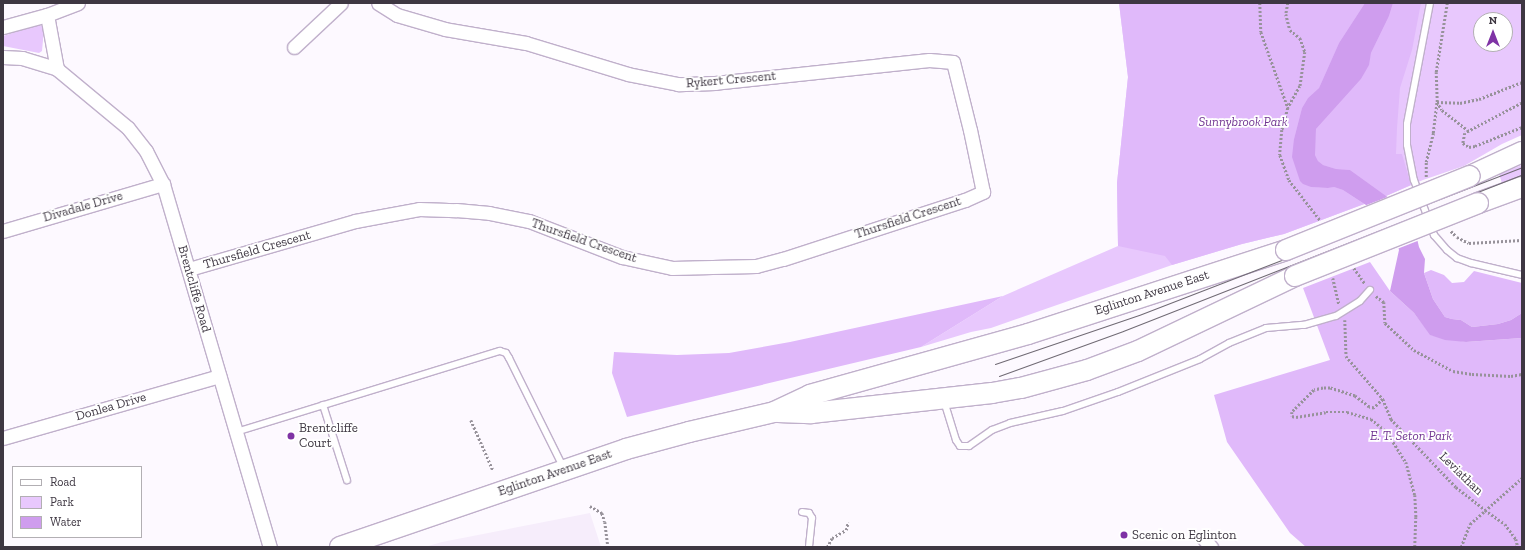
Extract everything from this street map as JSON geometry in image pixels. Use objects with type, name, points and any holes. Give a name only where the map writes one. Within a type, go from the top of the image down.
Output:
[{"type":"main road","name":"Eglinton Avenue East","points":[[340,547],[626,449],[774,412],[810,395],[1028,334],[1286,250],[1470,176],[1522,152]]},
{"type":"main road","name":"Eglinton Avenue East","points":[[774,412],[811,413],[944,399],[1021,388],[1087,370],[1138,351],[1295,276],[1522,187]]},
{"type":"street","points":[[3,27],[47,15],[78,3]]},
{"type":"street","points":[[294,47],[341,3]]},
{"type":"street","name":"Rykert Crescent","points":[[378,3],[397,15],[445,29],[526,43],[628,74],[678,84],[715,83],[929,60],[952,62],[970,130]]},
{"type":"street","points":[[47,15],[58,69]]},
{"type":"street","name":"Brentcliffe Road","points":[[3,57],[22,58],[58,69],[128,128],[146,151],[163,184],[270,547]]},
{"type":"street","name":"Thursfield Crescent","points":[[189,269],[355,222],[419,209],[476,212],[529,221],[622,257],[672,268],[756,266],[859,234],[983,192],[970,130]]},
{"type":"street","name":"Divadale Drive","points":[[3,231],[163,184]]},
{"type":"street","name":"Donlea Drive","points":[[3,438],[219,376]]},
{"type":"lane","points":[[1430,3],[1407,124],[1406,145],[1414,180],[1434,235],[1446,250],[1457,258],[1471,263],[1522,275]]},
{"type":"lane","points":[[944,399],[956,440],[960,446],[969,446],[992,430],[1010,423],[1063,411],[1118,392],[1200,359],[1229,343],[1266,328],[1304,325],[1342,313],[1360,301],[1370,290]]},
{"type":"lane","points":[[236,432],[500,351],[506,353],[509,358],[564,470]]},
{"type":"lane","points":[[323,405],[347,480]]},
{"type":"lane","points":[[802,512],[809,513],[812,518],[809,547]]},
{"type":"path","points":[[1260,3],[1261,32],[1288,108]]},
{"type":"path","points":[[1426,176],[1426,162],[1433,133],[1437,102],[1436,72],[1447,3]]},
{"type":"path","points":[[1437,102],[1460,103],[1480,99],[1522,82]]},
{"type":"path","points":[[1437,102],[1442,110],[1469,131]]},
{"type":"path","points":[[1522,103],[1465,133],[1462,140],[1463,143],[1469,147],[1522,126]]},
{"type":"path","points":[[1451,231],[1457,237],[1469,243],[1522,240]]},
{"type":"path","name":"Leviathan","points":[[1333,275],[1336,296],[1345,320],[1346,356],[1383,398],[1391,419],[1456,487],[1505,524],[1516,539],[1518,547]]},
{"type":"path","points":[[1383,398],[1374,408],[1368,407],[1355,396],[1330,388],[1323,388],[1314,390],[1292,412],[1292,416],[1296,417],[1326,412],[1347,412],[1371,419],[1387,432],[1406,462],[1415,495],[1415,547]]},
{"type":"path","points":[[471,420],[493,470]]},
{"type":"path","points":[[1461,547],[1470,524],[1522,478]]},
{"type":"path","points":[[590,506],[602,512],[605,522],[608,547]]},
{"type":"path","points":[[827,547],[832,538],[846,530],[848,522]]},
{"type":"shaded area","points":[[590,513],[601,547],[425,547],[442,542]]},
{"type":"green space","name":"Sunnybrook Park","points":[[1119,3],[1522,3],[1522,135],[1502,144],[1464,166],[1423,180],[1386,196],[1284,234],[1242,244],[1172,265],[991,328],[971,332],[921,347],[1003,296],[1118,246],[1117,183],[1128,77]]},
{"type":"green space","points":[[1119,3],[1365,3],[1339,43],[1319,88],[1308,98],[1302,108],[1294,139],[1311,187],[1334,187],[1343,190],[1364,204],[1284,234],[1242,244],[1172,265],[1165,256],[1118,246],[1117,183],[1128,77]]},
{"type":"green space","points":[[1393,3],[1421,3],[1412,50],[1400,88],[1397,128],[1396,154],[1402,154],[1411,185],[1386,196],[1350,170],[1336,169],[1323,165],[1318,161],[1315,155],[1315,140],[1316,129],[1361,79],[1368,65],[1371,53],[1389,16]]},
{"type":"green space","points":[[38,25],[44,27],[42,51],[39,53],[3,46],[3,36]]},
{"type":"green space","points":[[1522,165],[1522,179],[1503,186],[1499,174]]},
{"type":"green space","name":"E. T. Seton Park","points":[[1370,262],[1390,291],[1414,313],[1431,335],[1466,342],[1522,338],[1522,547],[1306,547],[1290,533],[1227,442],[1214,395],[1330,360],[1303,288]]},
{"type":"green space","points":[[1431,270],[1444,275],[1452,283],[1464,282],[1474,271],[1522,283],[1522,313],[1511,320],[1498,324],[1472,327],[1461,320],[1445,317],[1433,299],[1424,273]]},
{"type":"green space","points":[[1003,296],[921,347],[627,417],[612,373],[614,352],[677,355],[729,353],[790,342]]},
{"type":"water","points":[[1365,3],[1393,3],[1389,16],[1371,53],[1369,65],[1361,79],[1316,129],[1315,155],[1318,161],[1323,165],[1336,169],[1350,170],[1400,206],[1414,226],[1419,247],[1425,259],[1424,273],[1433,299],[1445,317],[1461,320],[1472,327],[1498,324],[1511,320],[1522,313],[1522,338],[1466,342],[1445,340],[1430,335],[1414,313],[1390,291],[1399,250],[1389,220],[1343,190],[1334,187],[1311,187],[1300,181],[1292,157],[1294,139],[1302,108],[1308,98],[1319,88],[1339,43]]},
{"type":"pier","points":[[1390,196],[1401,204],[1416,225],[1420,240],[1397,249],[1387,221],[1364,206]]},
{"type":"tram line","points":[[995,364],[1139,315],[1522,167]]},
{"type":"tram line","points":[[999,376],[1123,331],[1522,175]]},
{"type":"place","name":"Brentcliffe Court","points":[[291,436]]},
{"type":"place","name":"Scenic on Eglinton","points":[[1124,535]]}]
